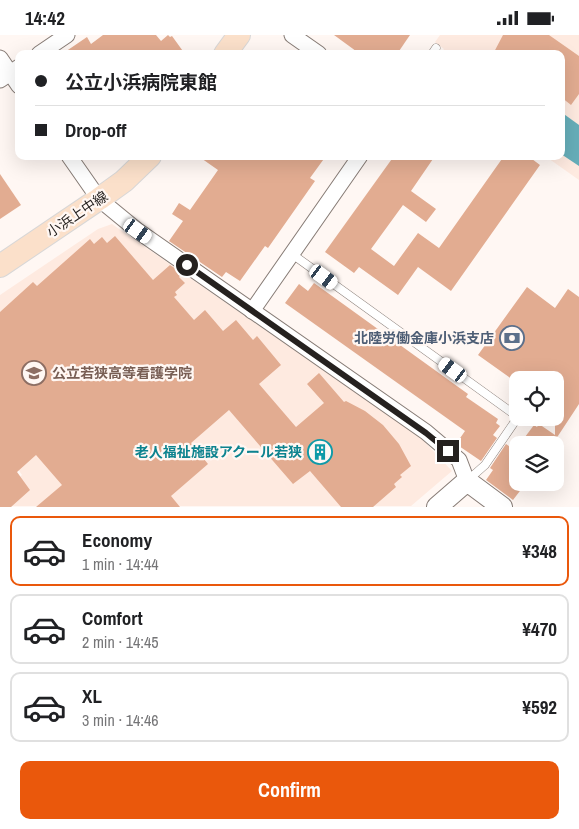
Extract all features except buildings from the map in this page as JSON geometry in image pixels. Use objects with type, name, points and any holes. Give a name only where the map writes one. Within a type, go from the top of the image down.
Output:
[{"type":"main road","points":[[228,50],[239,35]]},
{"type":"main road","name":"小浜上中線","points":[[0,266],[100,199],[124,181],[146,160]]},
{"type":"street","points":[[45,50],[67,35]]},
{"type":"street","points":[[292,35],[313,50]]},
{"type":"street","points":[[0,58],[10,73]]},
{"type":"street","points":[[72,160],[100,199],[138,231],[426,433],[459,461],[467,481],[502,507]]},
{"type":"street","points":[[252,311],[357,160]]},
{"type":"street","points":[[437,507],[467,481]]},
{"type":"lane","points":[[292,254],[509,411]]},
{"type":"lane","points":[[467,481],[485,465],[512,426]]},
{"type":"shaded area","points":[[440,35],[579,35],[579,180],[551,160],[565,160],[565,50],[443,50],[435,42]]},
{"type":"shaded area","points":[[112,224],[421,438],[452,471],[411,506],[2,506],[14,481],[22,475],[0,435],[0,295],[98,229]]},
{"type":"water","points":[[565,115],[579,125],[579,166],[565,157]]},
{"type":"place","name":"北陸労働金庫小浜支店","points":[[512,338]]},
{"type":"place","name":"公立若狭高等看護学院","points":[[34,373]]},
{"type":"place","name":"老人福祉施設アクール若狭","points":[[320,452]]},
{"type":"route","points":[[187,265],[426,433],[448,451]]}]
